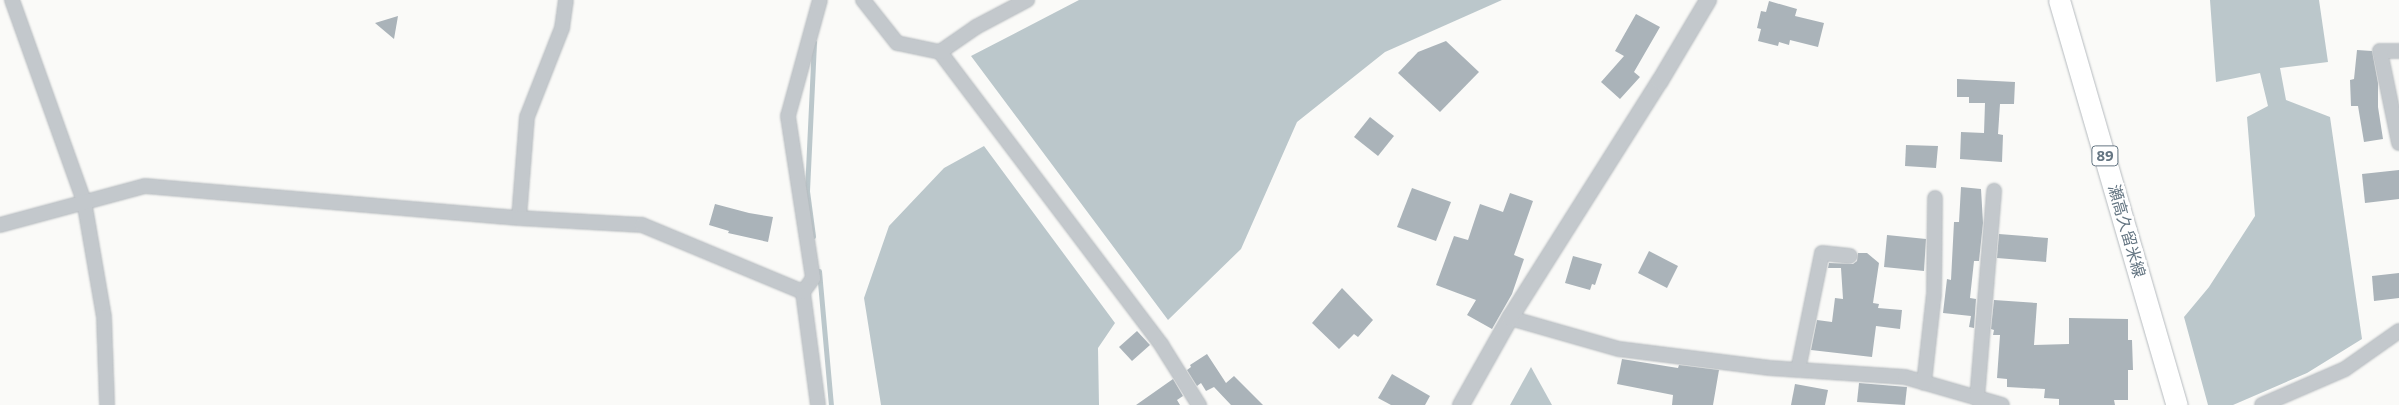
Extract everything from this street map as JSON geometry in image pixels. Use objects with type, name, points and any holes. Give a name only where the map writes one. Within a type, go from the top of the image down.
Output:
[{"type":"main road","name":"瀬高久留米線","points":[[2059,0],[2177,405]]},
{"type":"street","points":[[12,0],[84,201],[104,317],[108,405]]},
{"type":"street","points":[[519,218],[527,117],[562,28],[566,0]]},
{"type":"street","points":[[818,405],[803,292],[813,278],[788,116],[820,0]]},
{"type":"street","points":[[863,0],[897,43],[940,52],[1162,346],[1199,405]]},
{"type":"street","points":[[940,52],[976,27],[1027,0]]},
{"type":"street","points":[[1461,405],[1510,318],[1660,81],[1708,0]]},
{"type":"street","points":[[2399,51],[2380,52],[2399,143]]},
{"type":"street","points":[[0,225],[145,186],[519,218],[642,225],[803,292]]},
{"type":"street","points":[[1977,399],[1994,191]]},
{"type":"street","points":[[1924,383],[1934,294],[1935,198]]},
{"type":"street","points":[[1798,370],[1822,253],[1850,256]]},
{"type":"street","points":[[1510,318],[1619,349],[1798,370],[1905,378],[2002,405]]},
{"type":"street","points":[[2262,405],[2345,369],[2399,331]]},
{"type":"shaded area","points":[[1079,0],[1502,0],[1385,52],[1297,122],[1241,249],[1168,320],[971,56]]},
{"type":"shaded area","points":[[2210,0],[2319,0],[2328,62],[2280,68],[2286,100],[2330,117],[2362,339],[2307,373],[2233,405],[2208,405],[2184,317],[2209,287],[2255,216],[2247,117],[2268,106],[2260,73],[2216,82]]},
{"type":"shaded area","points":[[984,146],[1115,323],[1098,348],[1099,405],[881,405],[864,298],[889,226],[944,168]]},
{"type":"shaded area","points":[[1531,367],[1552,405],[1510,405]]},
{"type":"building","points":[[1769,1],[1797,9],[1795,16],[1824,23],[1818,47],[1790,40],[1789,45],[1779,42],[1778,46],[1758,41],[1761,29],[1757,28],[1761,11],[1766,12]]},
{"type":"building","points":[[1636,14],[1660,27],[1634,72],[1640,77],[1620,99],[1601,82],[1624,56],[1615,51]]},
{"type":"building","points":[[398,16],[394,39],[375,23]]},
{"type":"building","points":[[1446,41],[1479,72],[1440,112],[1398,73],[1418,52]]},
{"type":"building","points":[[2357,50],[2372,51],[2378,83],[2378,107],[2383,139],[2364,142],[2358,106],[2351,106],[2350,80],[2354,79]]},
{"type":"building","points":[[1957,79],[2015,82],[2014,104],[2000,104],[1998,134],[2003,135],[2002,162],[1960,159],[1961,132],[1984,133],[1985,103],[1969,103],[1969,97],[1957,97]]},
{"type":"building","points":[[1370,117],[1394,136],[1378,156],[1354,137]]},
{"type":"building","points":[[1906,145],[1938,146],[1936,168],[1905,166]]},
{"type":"building","points":[[2399,170],[2399,199],[2365,203],[2362,174]]},
{"type":"building","points":[[1961,187],[1981,189],[1983,223],[1979,261],[1974,261],[1970,298],[1976,299],[1974,328],[1969,327],[1971,316],[1943,313],[1947,279],[1951,280],[1954,222],[1959,222]]},
{"type":"building","points":[[1412,188],[1451,202],[1436,241],[1397,227]]},
{"type":"building","points":[[1510,193],[1533,201],[1514,255],[1524,259],[1512,294],[1492,329],[1467,315],[1476,300],[1436,285],[1454,236],[1468,240],[1480,204],[1503,212]]},
{"type":"building","points":[[715,204],[773,217],[768,242],[728,233],[729,231],[709,225]]},
{"type":"building","points":[[1999,234],[2048,238],[2046,262],[1997,258]]},
{"type":"building","points":[[1887,235],[1926,239],[1924,271],[1884,267]]},
{"type":"building","points":[[1649,251],[1678,266],[1667,288],[1638,273]]},
{"type":"building","points":[[1858,253],[1867,253],[1879,263],[1873,303],[1879,304],[1878,308],[1902,310],[1900,329],[1876,326],[1872,357],[1811,350],[1817,320],[1832,322],[1835,298],[1843,299],[1841,268],[1828,268],[1829,263],[1853,264],[1857,261]]},
{"type":"building","points":[[1573,256],[1602,264],[1595,285],[1592,284],[1590,290],[1565,283]]},
{"type":"building","points":[[2399,273],[2399,298],[2374,301],[2372,276]]},
{"type":"building","points":[[1342,288],[1373,320],[1358,337],[1354,334],[1339,349],[1312,323]]},
{"type":"building","points":[[1994,300],[2037,303],[2034,345],[2069,344],[2069,318],[2128,319],[2128,340],[2132,340],[2133,370],[2128,370],[2128,400],[2114,400],[2115,405],[2059,405],[2059,399],[2044,398],[2045,389],[2007,387],[2007,379],[1997,378],[2000,335],[1993,335],[1994,330],[1991,329]]},
{"type":"building","points":[[1137,331],[1150,345],[1132,361],[1119,347]]},
{"type":"building","points":[[1207,354],[1226,383],[1234,376],[1263,405],[1231,405],[1214,387],[1206,391],[1201,383],[1197,386],[1187,370],[1191,367],[1190,365]]},
{"type":"building","points":[[1622,359],[1678,368],[1679,365],[1719,370],[1713,405],[1672,405],[1673,395],[1617,384]]},
{"type":"building","points":[[1392,374],[1430,396],[1425,405],[1391,405],[1378,398]]},
{"type":"building","points":[[1173,379],[1183,396],[1177,400],[1180,405],[1136,405]]},
{"type":"building","points":[[1859,383],[1907,387],[1905,405],[1857,402]]},
{"type":"building","points":[[1795,384],[1828,390],[1825,405],[1791,405]]},
{"type":"waterway","points":[[813,236],[807,191],[814,42]]},
{"type":"waterway","points":[[819,271],[831,405]]}]
